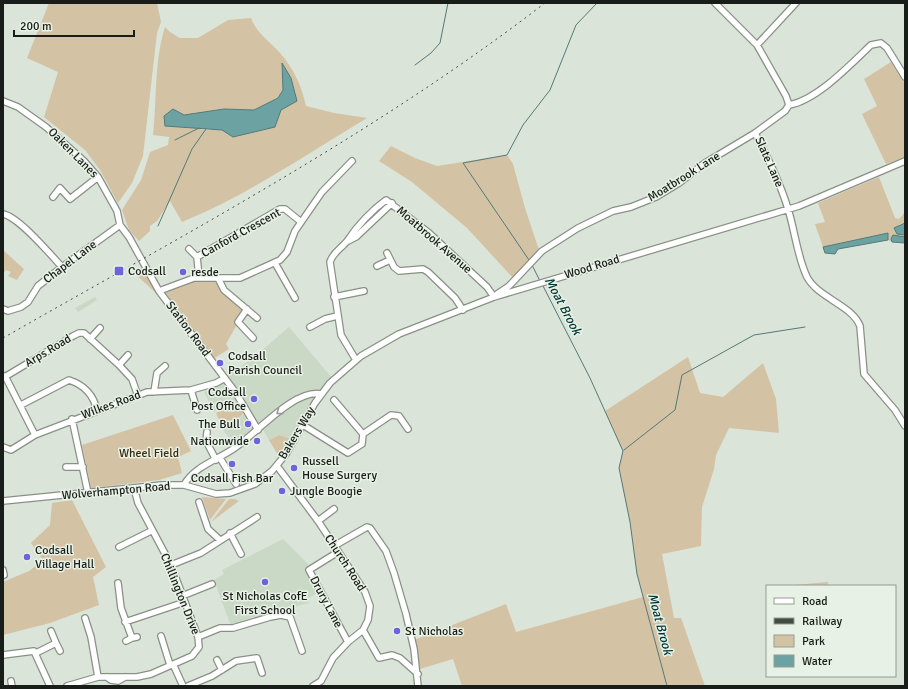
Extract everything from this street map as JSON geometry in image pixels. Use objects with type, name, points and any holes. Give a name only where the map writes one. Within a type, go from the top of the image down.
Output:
[{"type":"street","points":[[715,3],[756,45],[786,96],[789,105],[797,104],[837,78],[871,45],[881,43],[887,48],[905,78]]},
{"type":"street","points":[[756,45],[796,3]]},
{"type":"street","name":"Oaken Lanes","points":[[3,101],[18,108],[46,127],[84,161],[98,177],[117,211],[120,225]]},
{"type":"street","name":"Slate Lane","points":[[789,105],[785,111],[755,133],[776,173],[789,210],[800,255],[807,276],[812,284],[858,319],[860,326],[864,374],[895,410],[905,426]]},
{"type":"street","name":"Moatbrook Lane","points":[[494,297],[509,286],[542,251],[578,228],[613,210],[632,207],[656,197],[679,183],[706,163],[755,133]]},
{"type":"street","points":[[159,291],[186,279],[240,278],[275,263],[287,252],[301,222],[322,192],[352,161]]},
{"type":"street","name":"Wood Road","points":[[321,394],[334,378],[356,360],[391,338],[494,297],[789,210],[905,161]]},
{"type":"street","points":[[53,198],[60,188],[70,199],[98,177]]},
{"type":"street","name":"Moatbrook Avenue","points":[[356,360],[342,339],[337,316],[330,262],[333,255],[348,241],[350,234],[385,201],[388,200],[428,233],[477,277],[494,297]]},
{"type":"street","name":"Canford Crescent","points":[[199,278],[197,257],[280,209],[285,209],[301,222]]},
{"type":"street","points":[[3,214],[16,221],[40,242],[62,266]]},
{"type":"street","name":"Chapel Lane","points":[[3,310],[8,311],[21,308],[28,302],[38,286],[62,266],[120,225]]},
{"type":"street","name":"Station Road","points":[[120,225],[129,237],[159,291],[226,378],[258,430]]},
{"type":"street","points":[[189,249],[197,257]]},
{"type":"street","points":[[387,253],[390,260],[400,271],[423,269],[428,272],[455,298],[463,310]]},
{"type":"street","points":[[378,266],[390,260]]},
{"type":"street","points":[[275,263],[295,298]]},
{"type":"street","points":[[218,278],[224,290],[257,318]]},
{"type":"street","points":[[334,296],[364,291]]},
{"type":"street","points":[[247,309],[238,322],[253,338]]},
{"type":"street","points":[[310,327],[325,319],[337,316]]},
{"type":"street","points":[[90,339],[100,328]]},
{"type":"street","name":"Arps Road","points":[[4,377],[79,333],[84,333],[132,379],[138,396]]},
{"type":"street","points":[[119,365],[128,355]]},
{"type":"street","points":[[154,392],[157,373],[166,366]]},
{"type":"street","points":[[4,377],[21,405],[35,435]]},
{"type":"street","name":"Wilkes Road","points":[[3,448],[11,450],[35,435],[72,419],[138,396],[154,392],[190,390],[216,384],[226,378]]},
{"type":"street","points":[[21,405],[69,380],[87,389],[95,402],[97,411]]},
{"type":"street","points":[[190,390],[197,410]]},
{"type":"street","points":[[258,430],[264,423],[283,408],[310,394],[321,394]]},
{"type":"street","name":"Bakers Way","points":[[184,485],[216,494],[230,493],[255,484],[277,466],[291,448],[321,394]]},
{"type":"street","points":[[303,425],[348,453],[362,444],[363,434],[334,400]]},
{"type":"street","points":[[363,434],[388,416],[394,414],[401,418],[408,429]]},
{"type":"street","points":[[72,419],[88,492]]},
{"type":"street","name":"Wolverhampton Road","points":[[3,501],[88,492],[184,485],[192,474],[218,459],[258,430]]},
{"type":"street","points":[[208,432],[206,441],[236,484]]},
{"type":"street","name":"Church Road","points":[[277,466],[318,521],[365,592],[370,606],[368,620],[363,630]]},
{"type":"street","points":[[66,467],[83,467]]},
{"type":"street","name":"Chillington Drive","points":[[67,686],[98,677],[144,676],[172,665],[196,653],[199,644],[198,637],[171,565],[138,503],[134,488]]},
{"type":"street","points":[[199,502],[208,529],[220,540]]},
{"type":"street","points":[[318,521],[334,509]]},
{"type":"street","points":[[171,565],[201,553],[257,517]]},
{"type":"street","points":[[334,546],[367,527],[370,528],[386,551],[406,614],[418,674],[418,686]]},
{"type":"street","points":[[119,547],[152,531]]},
{"type":"street","points":[[230,533],[241,554]]},
{"type":"street","name":"Drury Lane","points":[[338,552],[309,570],[348,642]]},
{"type":"street","points":[[182,596],[212,584]]},
{"type":"street","points":[[117,586],[121,608],[132,639]]},
{"type":"street","points":[[125,622],[184,602]]},
{"type":"street","points":[[198,637],[220,628],[234,628],[265,618],[285,615],[290,617],[293,621],[302,651]]},
{"type":"street","points":[[85,618],[91,637],[98,677]]},
{"type":"street","points":[[314,686],[321,682],[333,658],[348,642],[363,630],[379,658],[392,655],[400,658],[418,674]]},
{"type":"street","points":[[51,631],[60,651]]},
{"type":"street","points":[[161,636],[172,665],[183,686]]},
{"type":"street","points":[[36,653],[56,643]]},
{"type":"street","points":[[3,655],[30,650],[36,653],[50,686]]},
{"type":"street","points":[[188,686],[212,676],[236,661],[257,658],[262,673]]},
{"type":"street","points":[[217,660],[222,670]]},
{"type":"shaded area","points":[[95,297],[97,300],[78,312],[75,308]]},
{"type":"shaded area","points":[[289,327],[332,378],[291,439],[279,435],[269,440],[261,426],[236,446],[223,430],[237,422],[245,412],[238,400],[233,403],[230,401],[214,412],[204,392],[230,380],[228,374],[252,359]]},
{"type":"shaded area","name":"St Nicholas CofE First School","points":[[283,539],[308,564],[307,566],[319,592],[307,599],[309,603],[250,618],[231,626],[214,580],[224,574],[222,570]]},
{"type":"green space","points":[[49,3],[157,3],[161,22],[157,33],[143,156],[132,183],[118,203],[100,170],[85,150],[44,117],[58,72],[27,58]]},
{"type":"green space","points":[[251,18],[260,33],[280,53],[289,65],[300,85],[306,106],[334,113],[367,118],[254,187],[182,222],[170,201],[157,221],[150,226],[150,231],[139,241],[129,230],[122,210],[141,180],[150,152],[168,145],[169,137],[153,135],[157,67],[161,40],[165,27],[180,38],[198,38],[228,20]],"holes":[[[282,64],[296,101],[261,118],[216,130],[204,130],[194,127],[172,109],[184,115],[224,109],[254,110],[278,98],[283,90]]]},
{"type":"green space","points":[[891,62],[905,84],[905,157],[886,164],[862,114],[877,106],[864,79]]},
{"type":"green space","points":[[391,146],[415,158],[437,166],[507,155],[513,164],[525,208],[539,250],[513,278],[467,228],[412,182],[379,161]]},
{"type":"green space","points":[[879,177],[895,218],[899,219],[905,212],[905,223],[900,224],[897,234],[905,235],[905,237],[891,239],[892,242],[888,240],[888,233],[823,247],[815,224],[825,222],[818,203]]},
{"type":"green space","points":[[3,250],[24,269],[17,280],[8,276],[11,272],[6,270],[3,274]]},
{"type":"green space","points":[[143,267],[156,290],[156,293],[133,272]]},
{"type":"green space","points":[[199,279],[217,280],[245,310],[226,344],[229,349],[213,359],[176,310],[166,294],[167,291]]},
{"type":"green space","points":[[688,357],[700,393],[723,397],[763,363],[776,399],[779,433],[729,428],[716,455],[714,469],[702,507],[701,546],[662,554],[674,618],[681,618],[705,686],[462,686],[453,659],[420,669],[414,640],[506,604],[516,632],[643,597],[637,574],[630,522],[619,468],[623,451],[605,411]]},
{"type":"green space","points":[[238,401],[244,412],[237,421],[223,429],[216,413],[231,403],[233,404]]},
{"type":"green space","name":"Wheel Field","points":[[173,415],[191,451],[178,457],[182,473],[159,480],[91,488],[82,445]]},
{"type":"green space","points":[[279,435],[291,439],[278,455],[269,440]]},
{"type":"green space","points":[[202,497],[226,499],[210,520]]},
{"type":"green space","points":[[229,499],[239,501],[211,522]]},
{"type":"green space","points":[[72,500],[106,567],[93,577],[99,605],[50,623],[3,635],[3,582],[29,571],[43,560],[31,543],[50,525],[52,503]]},
{"type":"green space","points":[[828,582],[828,585],[794,585]]},
{"type":"water","points":[[282,63],[291,78],[297,101],[281,110],[275,127],[233,137],[222,130],[165,126],[164,116],[173,109],[184,115],[224,109],[254,110],[278,98],[283,90]]},
{"type":"water","points":[[905,223],[905,235],[897,234],[894,228]]},
{"type":"water","points":[[888,233],[888,240],[838,249],[835,254],[825,253],[823,247]]},
{"type":"water","points":[[893,235],[905,237],[905,243],[892,242],[891,239]]},
{"type":"waterway","points":[[415,65],[431,53],[440,43],[448,3]]},
{"type":"waterway","name":"Moat Brook","points":[[529,260],[463,163],[507,155],[523,125],[550,90],[576,25],[597,3]]},
{"type":"waterway","points":[[175,140],[199,128]]},
{"type":"waterway","points":[[158,226],[192,149],[206,129]]},
{"type":"waterway","name":"Moat Brook","points":[[532,265],[540,281]]},
{"type":"waterway","name":"Moat Brook","points":[[542,284],[590,378],[623,451],[619,468],[630,522],[637,574],[667,686]]},
{"type":"waterway","points":[[624,450],[675,410],[682,375],[754,335],[805,327]]},
{"type":"railway","points":[[3,338],[211,220],[348,138],[481,50],[545,3]]},
{"type":"place","name":"Codsall","points":[[119,271]]},
{"type":"place","name":"resde","points":[[183,272]]},
{"type":"place","name":"Codsall Parish Council","points":[[220,363]]},
{"type":"place","name":"Codsall Post Office","points":[[254,399]]},
{"type":"place","name":"The Bull","points":[[248,424]]},
{"type":"place","name":"Nationwide","points":[[257,441]]},
{"type":"place","name":"Codsall Fish Bar","points":[[232,464]]},
{"type":"place","name":"Russell House Surgery","points":[[294,468]]},
{"type":"place","name":"Jungle Boogie","points":[[282,491]]},
{"type":"place","name":"Codsall Village Hall","points":[[27,557]]},
{"type":"place","name":"St Nicholas CofE First School","points":[[265,582]]},
{"type":"place","name":"St Nicholas","points":[[397,631]]}]
